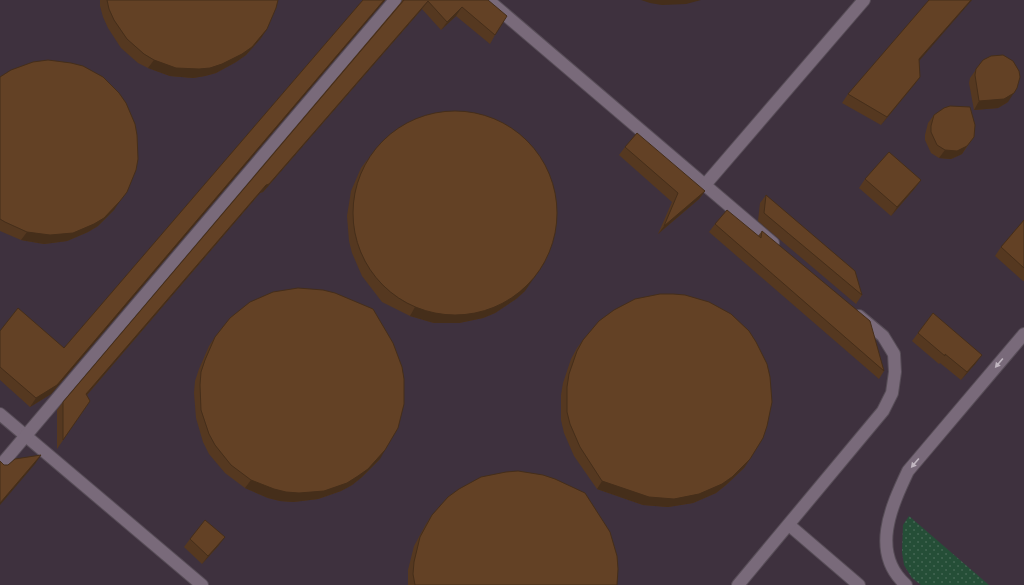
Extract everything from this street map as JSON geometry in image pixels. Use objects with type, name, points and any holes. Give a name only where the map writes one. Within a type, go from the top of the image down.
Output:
[{"type":"lane","points":[[0,466],[396,0]]},
{"type":"lane","points":[[488,0],[704,186],[782,251]]},
{"type":"lane","points":[[704,186],[864,0]]},
{"type":"lane","points":[[738,585],[883,411],[892,393],[895,372],[894,354],[883,336],[847,306]]},
{"type":"lane","points":[[906,585],[899,579],[889,561],[886,541],[889,518],[897,493],[908,471],[1024,334]]},
{"type":"lane","points":[[0,414],[202,585]]},
{"type":"lane","points":[[789,525],[859,585]]},
{"type":"green space","points":[[909,516],[989,585],[921,585],[912,578],[904,565],[902,552],[903,525]]},
{"type":"building","points":[[107,0],[278,0],[267,29],[252,47],[222,64],[210,68],[199,69],[176,68],[154,60],[144,54],[127,39],[114,20]]},
{"type":"building","points":[[363,0],[384,0],[57,385],[36,398],[0,367],[0,331],[18,308],[64,348]]},
{"type":"building","points":[[404,0],[488,0],[507,16],[495,35],[462,7],[447,22],[428,1],[269,184],[266,185],[86,394],[90,401],[63,440],[63,402]]},
{"type":"building","points":[[929,0],[971,0],[919,59],[920,77],[887,117],[848,94]]},
{"type":"building","points":[[1003,55],[1013,61],[1019,71],[1020,77],[1017,88],[1014,93],[1004,99],[979,101],[975,75],[976,69],[983,60],[991,56]]},
{"type":"building","points":[[48,60],[83,66],[103,77],[119,93],[126,103],[135,124],[138,159],[136,170],[127,192],[104,218],[73,233],[50,235],[27,232],[0,219],[0,77],[11,70],[33,62]]},
{"type":"building","points":[[950,106],[970,107],[975,125],[974,137],[967,146],[957,151],[945,150],[937,145],[931,132],[934,115]]},
{"type":"building","points":[[445,111],[465,111],[494,118],[520,134],[534,148],[550,174],[557,203],[557,223],[550,252],[534,278],[520,292],[494,308],[485,311],[465,315],[445,315],[416,308],[390,292],[376,278],[360,252],[357,243],[353,223],[353,203],[360,174],[376,148],[390,134],[416,118],[425,115]]},
{"type":"building","points":[[637,133],[705,191],[664,226],[678,193],[625,147]]},
{"type":"building","points":[[889,152],[921,180],[897,207],[865,179]]},
{"type":"building","points":[[766,195],[855,271],[862,295],[764,213]]},
{"type":"building","points":[[727,210],[761,238],[762,231],[870,321],[884,371],[715,224]]},
{"type":"building","points":[[1024,220],[1024,268],[1001,247]]},
{"type":"building","points":[[298,288],[323,290],[335,293],[373,309],[393,343],[402,367],[404,379],[404,404],[398,428],[385,450],[368,469],[347,483],[324,491],[299,493],[274,489],[251,480],[231,465],[215,445],[209,434],[201,410],[200,385],[201,372],[215,337],[230,318],[250,302],[273,292]]},
{"type":"building","points":[[660,294],[685,295],[709,302],[731,314],[749,331],[767,364],[770,377],[772,402],[763,438],[750,459],[732,477],[722,484],[699,494],[674,499],[649,497],[602,481],[580,447],[570,424],[567,412],[567,387],[569,374],[577,351],[583,340],[599,321],[614,310],[635,299]]},
{"type":"building","points":[[933,313],[982,355],[967,372],[918,333]]},
{"type":"building","points":[[41,455],[0,503],[0,461],[4,465],[8,465],[15,459]]},
{"type":"building","points":[[518,471],[543,475],[585,493],[610,532],[617,556],[617,585],[415,585],[413,574],[414,562],[420,537],[432,515],[448,497],[481,477]]},
{"type":"building","points":[[205,520],[225,537],[208,556],[190,539]]}]
